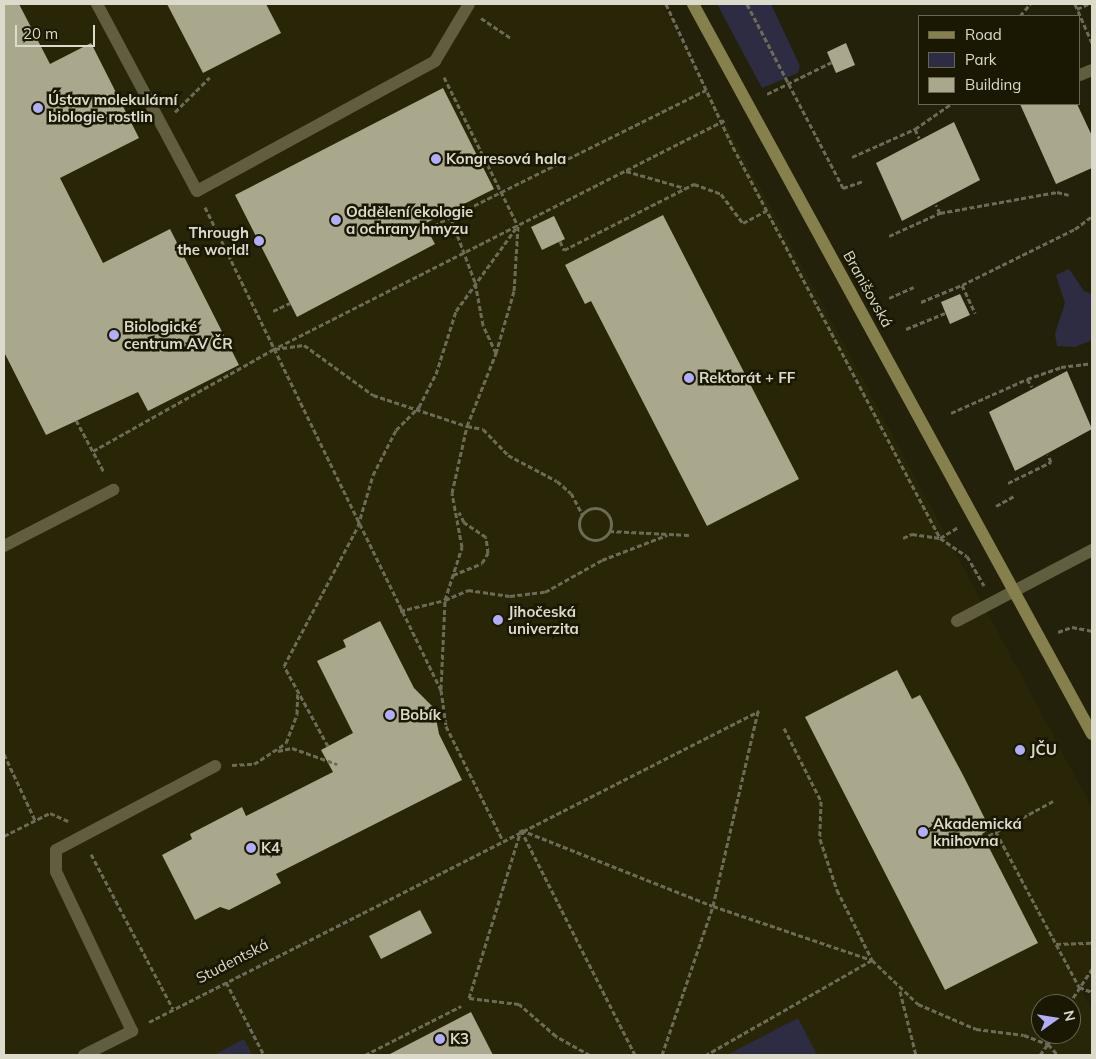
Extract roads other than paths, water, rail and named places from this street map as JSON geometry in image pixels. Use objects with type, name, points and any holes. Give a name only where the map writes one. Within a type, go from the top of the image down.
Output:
[{"type":"street","points":[[97,4],[197,191],[436,61],[468,6]]},
{"type":"street","name":"Branišovská","points":[[693,4],[1016,590],[1092,734]]},
{"type":"street","points":[[4,546],[113,490]]},
{"type":"street","points":[[957,621],[1092,550]]},
{"type":"street","points":[[84,1055],[132,1031],[56,872],[56,850],[215,766]]},
{"type":"place","name":"Ústav molekulární biologie rostlin","points":[[38,108]]},
{"type":"place","name":"Kongresová hala","points":[[436,159]]},
{"type":"place","name":"Oddělení ekologie a ochrany hmyzu","points":[[336,220]]},
{"type":"place","name":"Through the world!","points":[[259,241]]},
{"type":"place","name":"Biologické centrum AV ČR","points":[[114,335]]},
{"type":"place","name":"Rektorát + FF","points":[[689,378]]},
{"type":"place","name":"Jihočeská univerzita","points":[[498,620]]},
{"type":"place","name":"Bobík","points":[[390,715]]},
{"type":"place","name":"JČU","points":[[1020,750]]},
{"type":"place","name":"Akademická knihovna","points":[[923,832]]},
{"type":"place","name":"K4","points":[[251,848]]},
{"type":"place","name":"K3","points":[[440,1039]]}]
